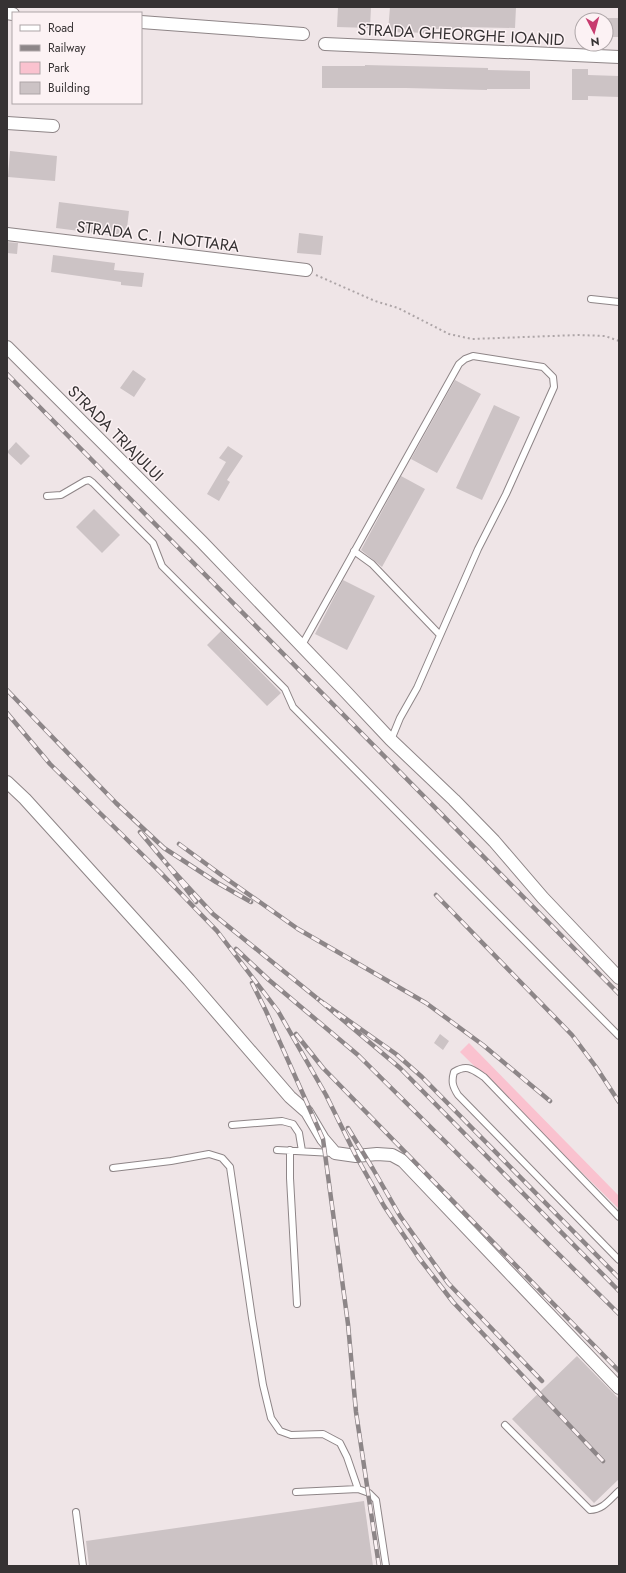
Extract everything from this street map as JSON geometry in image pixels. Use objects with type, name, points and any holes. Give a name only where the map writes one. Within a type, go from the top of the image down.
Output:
[{"type":"street","points":[[142,22],[303,34]]},
{"type":"street","name":"STRADA GHEORGHE IOANID","points":[[325,44],[619,57]]},
{"type":"street","points":[[7,123],[52,126]]},
{"type":"street","name":"STRADA C. I. NOTTARA","points":[[7,234],[306,270]]},
{"type":"street","name":"STRADA TRIAJULUI","points":[[7,347],[202,542],[302,645],[390,740],[433,780],[494,841],[543,898],[619,978]]},
{"type":"street","points":[[7,782],[189,980],[290,1098],[306,1112],[323,1139],[335,1153],[356,1156],[377,1154],[392,1155],[403,1161],[619,1388]]},
{"type":"lane","points":[[591,299],[619,302]]},
{"type":"lane","points":[[302,645],[459,364],[465,359],[473,356],[543,367],[553,377],[554,387],[506,494],[478,549],[417,688],[400,718],[390,740]]},
{"type":"lane","points":[[47,496],[61,495],[85,481],[89,480],[93,483],[153,543],[162,566],[285,689],[293,707],[619,1036]]},
{"type":"lane","points":[[354,552],[372,564],[440,635]]},
{"type":"lane","points":[[619,1217],[484,1076],[466,1067],[460,1068],[454,1072],[452,1080],[453,1088],[458,1095],[619,1260]]},
{"type":"lane","points":[[232,1125],[282,1121],[293,1124],[299,1133],[302,1151]]},
{"type":"lane","points":[[277,1150],[335,1153]]},
{"type":"lane","points":[[290,1150],[290,1178],[297,1304]]},
{"type":"lane","points":[[113,1168],[171,1161],[209,1154],[222,1158],[230,1167],[263,1385],[272,1418],[280,1431],[291,1435],[323,1434],[340,1443],[347,1457],[358,1489]]},
{"type":"lane","points":[[505,1425],[590,1510],[596,1510],[602,1507],[619,1490]]},
{"type":"lane","points":[[296,1492],[358,1489],[369,1493],[376,1500],[386,1566]]},
{"type":"lane","points":[[76,1512],[83,1566]]},
{"type":"path","points":[[306,270],[375,301],[398,308],[449,334],[472,339],[579,335],[605,336],[619,341]]},
{"type":"green space","points":[[469,1043],[619,1196],[619,1209],[460,1052]]},
{"type":"building","points":[[338,7],[371,7],[370,28],[337,27]]},
{"type":"building","points":[[390,7],[516,7],[515,28],[462,27],[462,30],[436,29],[436,33],[388,32]]},
{"type":"building","points":[[614,18],[619,18],[619,37],[614,37]]},
{"type":"building","points":[[365,65],[488,68],[488,70],[530,71],[530,89],[487,90],[322,88],[322,66]]},
{"type":"building","points":[[572,69],[588,69],[588,75],[619,76],[619,97],[588,96],[588,100],[572,100]]},
{"type":"building","points":[[10,151],[57,156],[55,181],[8,177]]},
{"type":"building","points":[[59,202],[129,211],[126,237],[56,228]]},
{"type":"building","points":[[299,233],[323,236],[321,255],[297,253]]},
{"type":"building","points":[[7,242],[18,243],[17,254],[7,253]]},
{"type":"building","points":[[53,255],[115,263],[114,270],[144,273],[142,287],[121,285],[121,282],[51,272]]},
{"type":"building","points":[[133,370],[146,379],[134,397],[120,388]]},
{"type":"building","points":[[455,380],[481,394],[437,473],[411,459]]},
{"type":"building","points":[[494,405],[520,417],[482,500],[456,488]]},
{"type":"building","points":[[16,442],[30,456],[21,465],[7,452]]},
{"type":"building","points":[[228,446],[243,456],[227,480],[230,482],[219,501],[207,494],[226,462],[219,458]]},
{"type":"building","points":[[401,476],[425,489],[382,567],[361,550]]},
{"type":"building","points":[[94,509],[120,535],[102,553],[76,527]]},
{"type":"building","points":[[343,580],[375,596],[347,650],[315,634]]},
{"type":"building","points":[[221,631],[281,693],[267,706],[207,645]]},
{"type":"building","points":[[440,1034],[449,1041],[443,1050],[434,1043]]},
{"type":"building","points":[[577,1356],[619,1399],[619,1479],[594,1503],[512,1419]]},
{"type":"building","points":[[364,1501],[373,1566],[89,1566],[86,1541]]},
{"type":"railway","points":[[7,374],[619,994]]},
{"type":"railway","points":[[7,690],[116,803],[164,848],[216,882],[251,902]]},
{"type":"railway","points":[[7,713],[50,764],[160,872],[217,931],[278,1011],[326,1095],[356,1156],[384,1206],[419,1258],[453,1302],[603,1461]]},
{"type":"railway","points":[[140,832],[166,863]]},
{"type":"railway","points":[[179,844],[298,929],[426,1003],[483,1045],[550,1101]]},
{"type":"railway","points":[[196,902],[166,863],[213,914],[318,999]]},
{"type":"railway","points":[[436,895],[572,1035],[596,1067],[619,1102]]},
{"type":"railway","points":[[236,949],[269,980],[358,1055],[619,1314]]},
{"type":"railway","points":[[252,983],[323,1139],[348,1324],[356,1412],[379,1566]]},
{"type":"railway","points":[[619,1278],[422,1077],[396,1054],[318,999],[400,1068],[619,1291]]},
{"type":"railway","points":[[296,1034],[323,1068],[619,1371]]},
{"type":"railway","points":[[348,1128],[400,1216],[448,1283],[542,1381]]}]
